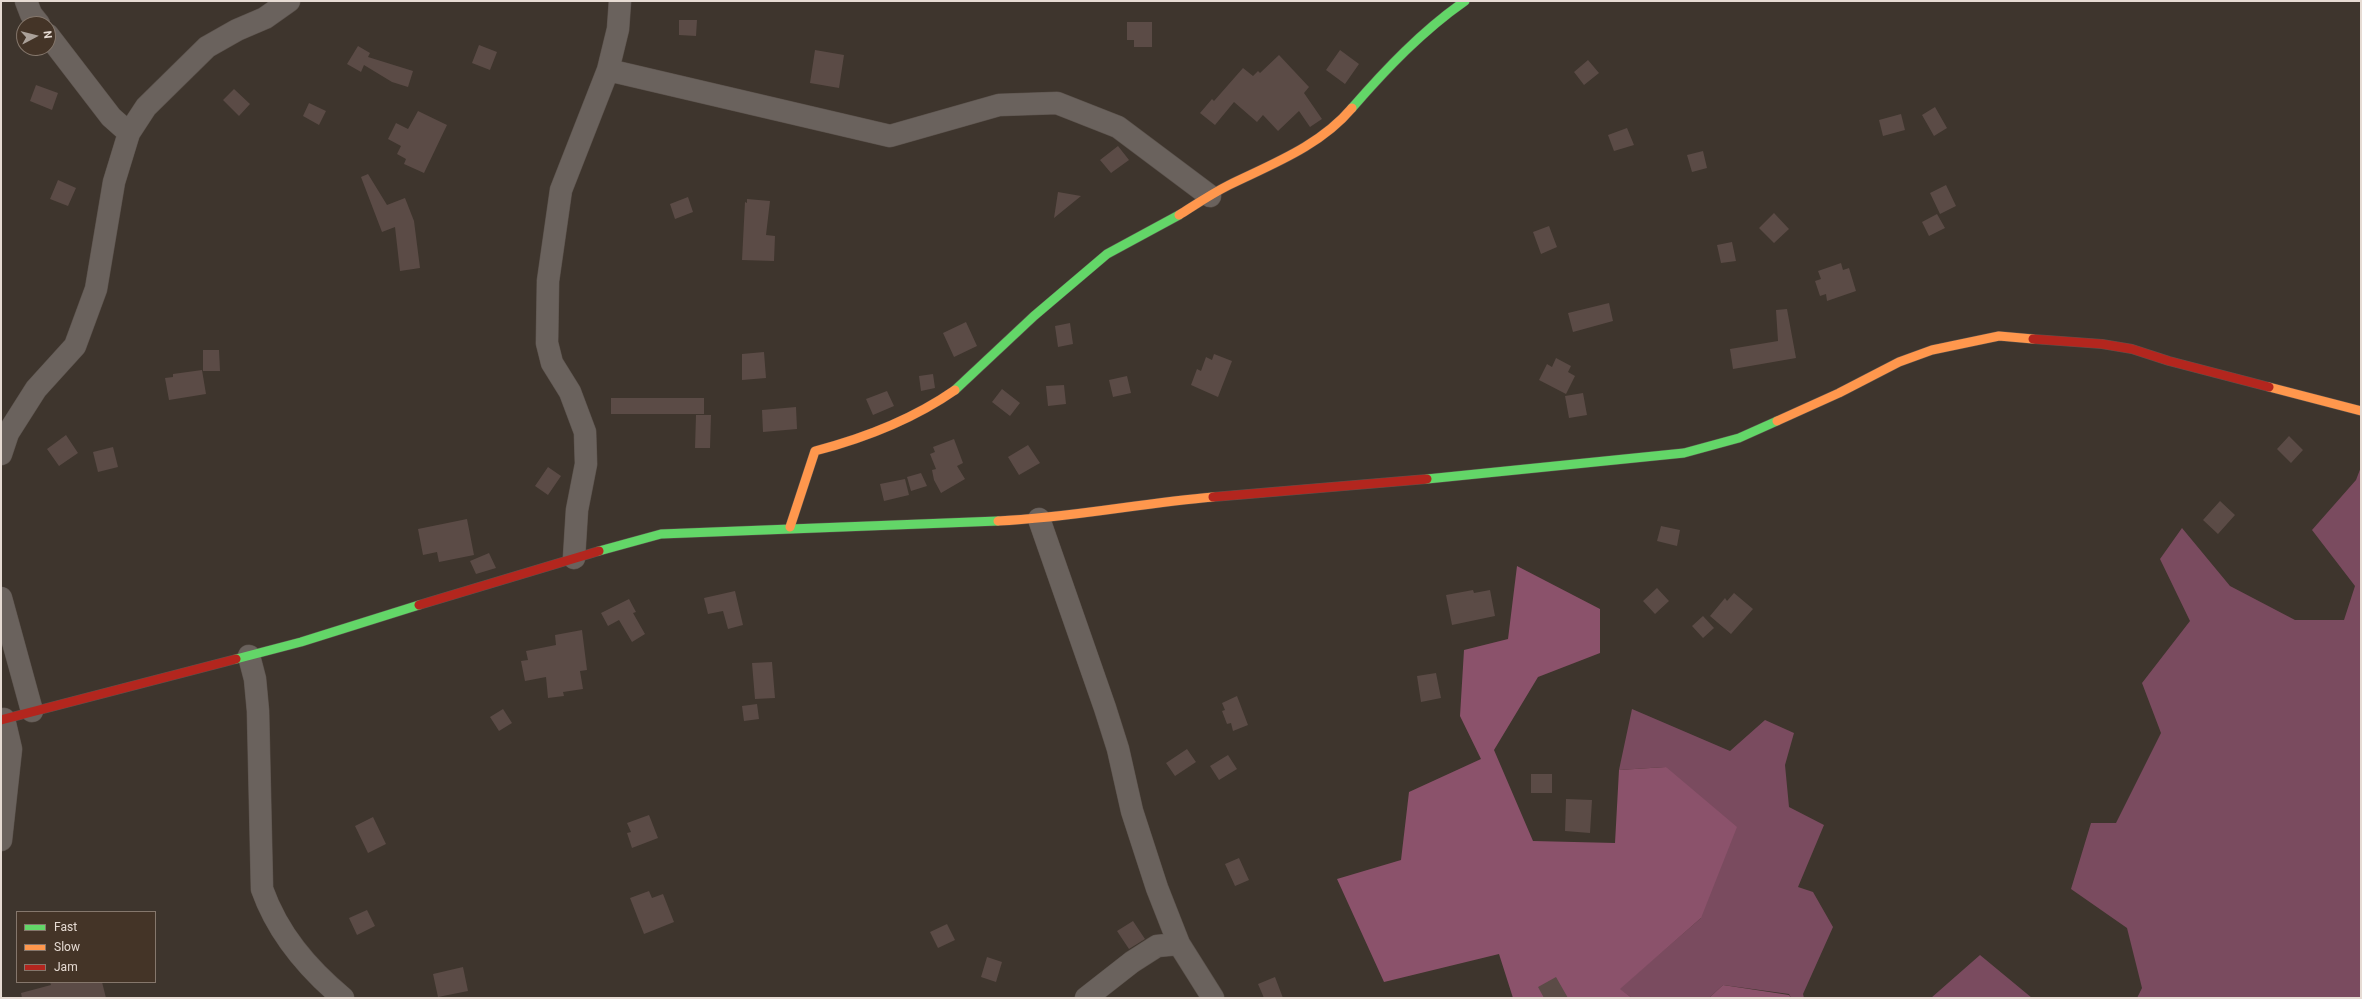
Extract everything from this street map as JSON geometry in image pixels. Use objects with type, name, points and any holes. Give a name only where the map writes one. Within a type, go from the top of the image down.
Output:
[{"type":"street","points":[[26,1],[32,16]]},
{"type":"street","points":[[1,454],[8,433],[36,389],[75,346],[96,289],[114,182],[129,134],[146,107],[207,46],[237,30],[265,18],[289,1]]},
{"type":"street","points":[[574,558],[577,510],[586,464],[585,432],[570,392],[552,363],[547,343],[548,281],[561,190],[608,70],[618,29],[620,1]]},
{"type":"street","points":[[790,527],[815,451],[850,442],[903,421],[936,403],[959,387],[1002,348],[1034,316],[1107,254],[1156,229],[1210,196],[1291,156],[1341,121],[1378,78],[1436,21],[1465,1]]},
{"type":"street","points":[[56,45],[111,117],[129,134]]},
{"type":"street","points":[[608,70],[890,136],[999,105],[1057,103],[1118,127],[1210,196]]},
{"type":"street","points":[[1,840],[10,749],[2,719],[301,642],[574,558],[661,534],[790,527],[1039,519],[1163,501],[1373,484],[1684,453],[1739,438],[1839,393],[1899,362],[1932,350],[1968,341],[1999,336],[2102,344],[2132,349],[2169,361],[2361,411]]},
{"type":"street","points":[[1039,519],[1109,722],[1132,811],[1151,867],[1179,944],[1213,998]]},
{"type":"street","points":[[1,598],[32,711]]},
{"type":"street","points":[[249,656],[255,679],[258,711],[262,888],[269,910],[285,937],[318,977],[343,998]]},
{"type":"street","points":[[1086,998],[1132,962],[1157,946],[1179,944]]},
{"type":"shaded area","points":[[2361,467],[2361,998],[2137,998],[2142,988],[2127,928],[2071,889],[2091,823],[2116,823],[2161,733],[2142,683],[2190,621],[2160,559],[2182,528],[2230,586],[2295,620],[2344,620],[2355,586],[2312,530],[2356,480]]},
{"type":"shaded area","points":[[1517,566],[1600,609],[1600,653],[1538,677],[1494,750],[1533,841],[1615,843],[1619,770],[1666,767],[1737,827],[1701,918],[1620,989],[1632,998],[1513,998],[1499,954],[1384,982],[1337,879],[1401,860],[1409,792],[1481,759],[1460,716],[1464,650],[1508,639]]},
{"type":"shaded area","points":[[1632,709],[1730,751],[1765,720],[1794,733],[1785,765],[1789,807],[1824,825],[1798,887],[1813,892],[1833,927],[1803,994],[1804,998],[1791,998],[1789,994],[1723,985],[1709,998],[1632,998],[1619,989],[1701,918],[1666,767],[1619,770]]},
{"type":"shaded area","points":[[1980,955],[2032,998],[1931,998]]},
{"type":"shaded area","points":[[1723,985],[1789,995],[1791,998],[1709,998]]},
{"type":"building","points":[[679,20],[697,20],[696,36],[679,35]]},
{"type":"building","points":[[1127,22],[1152,22],[1152,47],[1134,47],[1134,40],[1127,40]]},
{"type":"building","points":[[479,45],[497,52],[490,70],[472,63]]},
{"type":"building","points":[[358,46],[370,53],[368,57],[413,71],[408,87],[392,82],[364,65],[361,72],[347,64]]},
{"type":"building","points":[[815,50],[844,55],[839,88],[810,83]]},
{"type":"building","points":[[1340,50],[1359,64],[1345,84],[1326,70]]},
{"type":"building","points":[[1279,55],[1309,87],[1304,93],[1322,119],[1310,127],[1299,111],[1278,131],[1263,115],[1257,122],[1234,102],[1215,125],[1200,113],[1212,99],[1214,101],[1243,68],[1253,76],[1258,71],[1260,73]]},
{"type":"building","points":[[1588,60],[1599,73],[1584,85],[1574,72]]},
{"type":"building","points":[[36,85],[58,93],[52,110],[30,101]]},
{"type":"building","points":[[234,89],[250,104],[239,116],[223,100]]},
{"type":"building","points":[[309,103],[326,111],[319,125],[303,116]]},
{"type":"building","points":[[1935,107],[1947,128],[1934,136],[1922,115]]},
{"type":"building","points":[[418,111],[447,125],[424,173],[404,164],[406,159],[397,154],[401,146],[388,139],[396,123],[408,129]]},
{"type":"building","points":[[1901,114],[1905,130],[1883,136],[1879,120]]},
{"type":"building","points":[[1627,128],[1634,145],[1614,151],[1608,135]]},
{"type":"building","points":[[1118,146],[1129,160],[1111,173],[1100,160]]},
{"type":"building","points":[[1703,151],[1707,168],[1692,172],[1687,155]]},
{"type":"building","points":[[368,174],[387,205],[405,198],[414,221],[420,268],[400,271],[395,227],[382,232],[361,177]]},
{"type":"building","points":[[58,180],[76,188],[68,206],[50,199]]},
{"type":"building","points":[[1946,185],[1956,206],[1940,214],[1930,193]]},
{"type":"building","points":[[1058,192],[1081,196],[1054,218]]},
{"type":"building","points":[[688,197],[693,212],[675,219],[670,204]]},
{"type":"building","points":[[747,199],[770,201],[766,235],[775,236],[774,261],[742,260],[745,202],[747,203]]},
{"type":"building","points":[[1774,213],[1789,229],[1774,243],[1759,228]]},
{"type":"building","points":[[1937,214],[1945,228],[1929,236],[1922,222]]},
{"type":"building","points":[[1549,226],[1557,247],[1541,254],[1533,232]]},
{"type":"building","points":[[1732,242],[1736,261],[1721,263],[1717,245]]},
{"type":"building","points":[[1841,263],[1843,270],[1849,268],[1856,291],[1827,301],[1826,294],[1820,296],[1815,281],[1821,279],[1818,271]]},
{"type":"building","points":[[1609,303],[1613,321],[1573,332],[1568,313]]},
{"type":"building","points":[[1787,309],[1796,358],[1733,369],[1730,349],[1778,341],[1776,310]]},
{"type":"building","points":[[966,322],[977,346],[954,357],[943,333]]},
{"type":"building","points":[[1070,323],[1073,344],[1058,347],[1055,326]]},
{"type":"building","points":[[203,350],[219,350],[220,371],[203,371]]},
{"type":"building","points":[[764,352],[766,378],[742,380],[742,354]]},
{"type":"building","points":[[1214,354],[1232,361],[1218,397],[1191,385],[1197,369],[1201,371],[1206,357],[1212,360]]},
{"type":"building","points":[[1556,358],[1571,366],[1568,372],[1575,376],[1566,394],[1539,380],[1547,364],[1552,367]]},
{"type":"building","points":[[202,370],[206,394],[169,400],[165,378],[173,377],[173,374]]},
{"type":"building","points":[[933,374],[935,388],[921,391],[919,376]]},
{"type":"building","points":[[1127,376],[1131,393],[1113,397],[1109,380]]},
{"type":"building","points":[[1064,385],[1066,404],[1048,406],[1046,386]]},
{"type":"building","points":[[1002,389],[1020,403],[1010,416],[992,402]]},
{"type":"building","points":[[887,391],[894,406],[873,415],[866,399]]},
{"type":"building","points":[[1583,393],[1587,415],[1569,418],[1565,396]]},
{"type":"building","points":[[611,398],[704,398],[704,414],[611,414]]},
{"type":"building","points":[[796,407],[797,429],[763,432],[762,410]]},
{"type":"building","points":[[696,415],[711,415],[710,448],[695,448]]},
{"type":"building","points":[[66,435],[78,453],[59,466],[47,449]]},
{"type":"building","points":[[2289,436],[2303,450],[2291,463],[2277,449]]},
{"type":"building","points":[[954,439],[963,463],[957,466],[965,479],[941,493],[934,480],[932,470],[936,469],[930,454],[935,452],[933,447]]},
{"type":"building","points":[[1028,445],[1040,463],[1019,475],[1008,457]]},
{"type":"building","points":[[113,447],[118,467],[98,472],[93,452]]},
{"type":"building","points":[[548,467],[561,476],[548,495],[535,486]]},
{"type":"building","points":[[921,473],[927,486],[911,491],[907,477]]},
{"type":"building","points":[[905,479],[909,495],[884,501],[880,484]]},
{"type":"building","points":[[2220,501],[2235,515],[2218,534],[2203,520]]},
{"type":"building","points":[[467,519],[474,555],[439,562],[437,552],[423,555],[418,529]]},
{"type":"building","points":[[1661,526],[1680,530],[1677,546],[1657,541]]},
{"type":"building","points":[[489,553],[496,568],[476,574],[470,561]]},
{"type":"building","points":[[1657,588],[1669,601],[1655,614],[1643,601]]},
{"type":"building","points":[[1473,590],[1474,593],[1490,590],[1495,616],[1452,625],[1446,595]]},
{"type":"building","points":[[735,591],[743,625],[728,629],[723,611],[708,614],[704,598]]},
{"type":"building","points":[[1734,593],[1753,609],[1731,634],[1710,616],[1725,598],[1727,601]]},
{"type":"building","points":[[629,599],[636,612],[633,613],[645,634],[632,642],[619,620],[608,626],[601,613]]},
{"type":"building","points":[[1703,616],[1714,628],[1703,638],[1692,626]]},
{"type":"building","points":[[582,630],[587,670],[580,671],[583,689],[563,692],[564,696],[548,698],[546,677],[525,681],[521,661],[528,660],[526,651],[556,645],[555,635]]},
{"type":"building","points":[[772,662],[775,698],[755,699],[752,663]]},
{"type":"building","points":[[1436,673],[1441,698],[1421,702],[1417,676]]},
{"type":"building","points":[[1237,696],[1248,725],[1233,731],[1231,723],[1227,724],[1222,711],[1225,710],[1222,703]]},
{"type":"building","points":[[757,704],[759,719],[744,721],[742,706]]},
{"type":"building","points":[[503,709],[512,723],[499,731],[490,717]]},
{"type":"building","points":[[1187,749],[1196,762],[1175,776],[1166,763]]},
{"type":"building","points":[[1228,755],[1237,769],[1219,780],[1210,766]]},
{"type":"building","points":[[1531,774],[1552,774],[1552,793],[1531,793]]},
{"type":"building","points":[[1566,799],[1592,800],[1590,833],[1565,831]]},
{"type":"building","points":[[649,815],[658,838],[632,848],[627,833],[631,832],[627,823]]},
{"type":"building","points":[[373,817],[386,844],[368,853],[355,826]]},
{"type":"building","points":[[1239,858],[1249,880],[1235,886],[1225,864]]},
{"type":"building","points":[[649,891],[652,898],[663,894],[674,922],[644,934],[630,898]]},
{"type":"building","points":[[367,910],[375,926],[357,935],[349,918]]},
{"type":"building","points":[[1133,921],[1145,939],[1129,949],[1117,931]]},
{"type":"building","points":[[947,924],[955,940],[938,948],[930,932]]},
{"type":"building","points":[[987,957],[1002,962],[996,982],[981,977]]},
{"type":"building","points":[[463,967],[468,991],[438,997],[433,974]]},
{"type":"building","points":[[1275,977],[1283,998],[1264,998],[1258,984]]},
{"type":"building","points":[[1556,977],[1568,998],[1544,998],[1538,987]]},
{"type":"building","points":[[50,983],[102,983],[106,998],[22,998],[21,993],[51,985]]},
{"type":"traffic: fast","points":[[1352,108],[1405,51],[1434,25],[1465,1]]},
{"type":"traffic: fast","points":[[955,390],[1034,316],[1107,254],[1179,215]]},
{"type":"traffic: fast","points":[[1427,479],[1684,453],[1739,438],[1777,421]]},
{"type":"traffic: fast","points":[[599,551],[661,534],[998,521]]},
{"type":"traffic: fast","points":[[236,659],[301,642],[419,605]]},
{"type":"traffic: slow","points":[[1179,215],[1222,188],[1295,153],[1310,144],[1325,133],[1352,108]]},
{"type":"traffic: slow","points":[[1777,421],[1839,393],[1899,362],[1932,350],[1999,336],[2033,339]]},
{"type":"traffic: slow","points":[[2269,387],[2361,411]]},
{"type":"traffic: slow","points":[[790,527],[815,451],[888,427],[939,401],[955,390]]},
{"type":"traffic: slow","points":[[998,521],[1079,514],[1213,497]]},
{"type":"traffic: jam","points":[[2033,339],[2102,344],[2132,349],[2169,361],[2269,387]]},
{"type":"traffic: jam","points":[[1213,497],[1427,479]]},
{"type":"traffic: jam","points":[[419,605],[599,551]]},
{"type":"traffic: jam","points":[[1,720],[236,659]]}]
